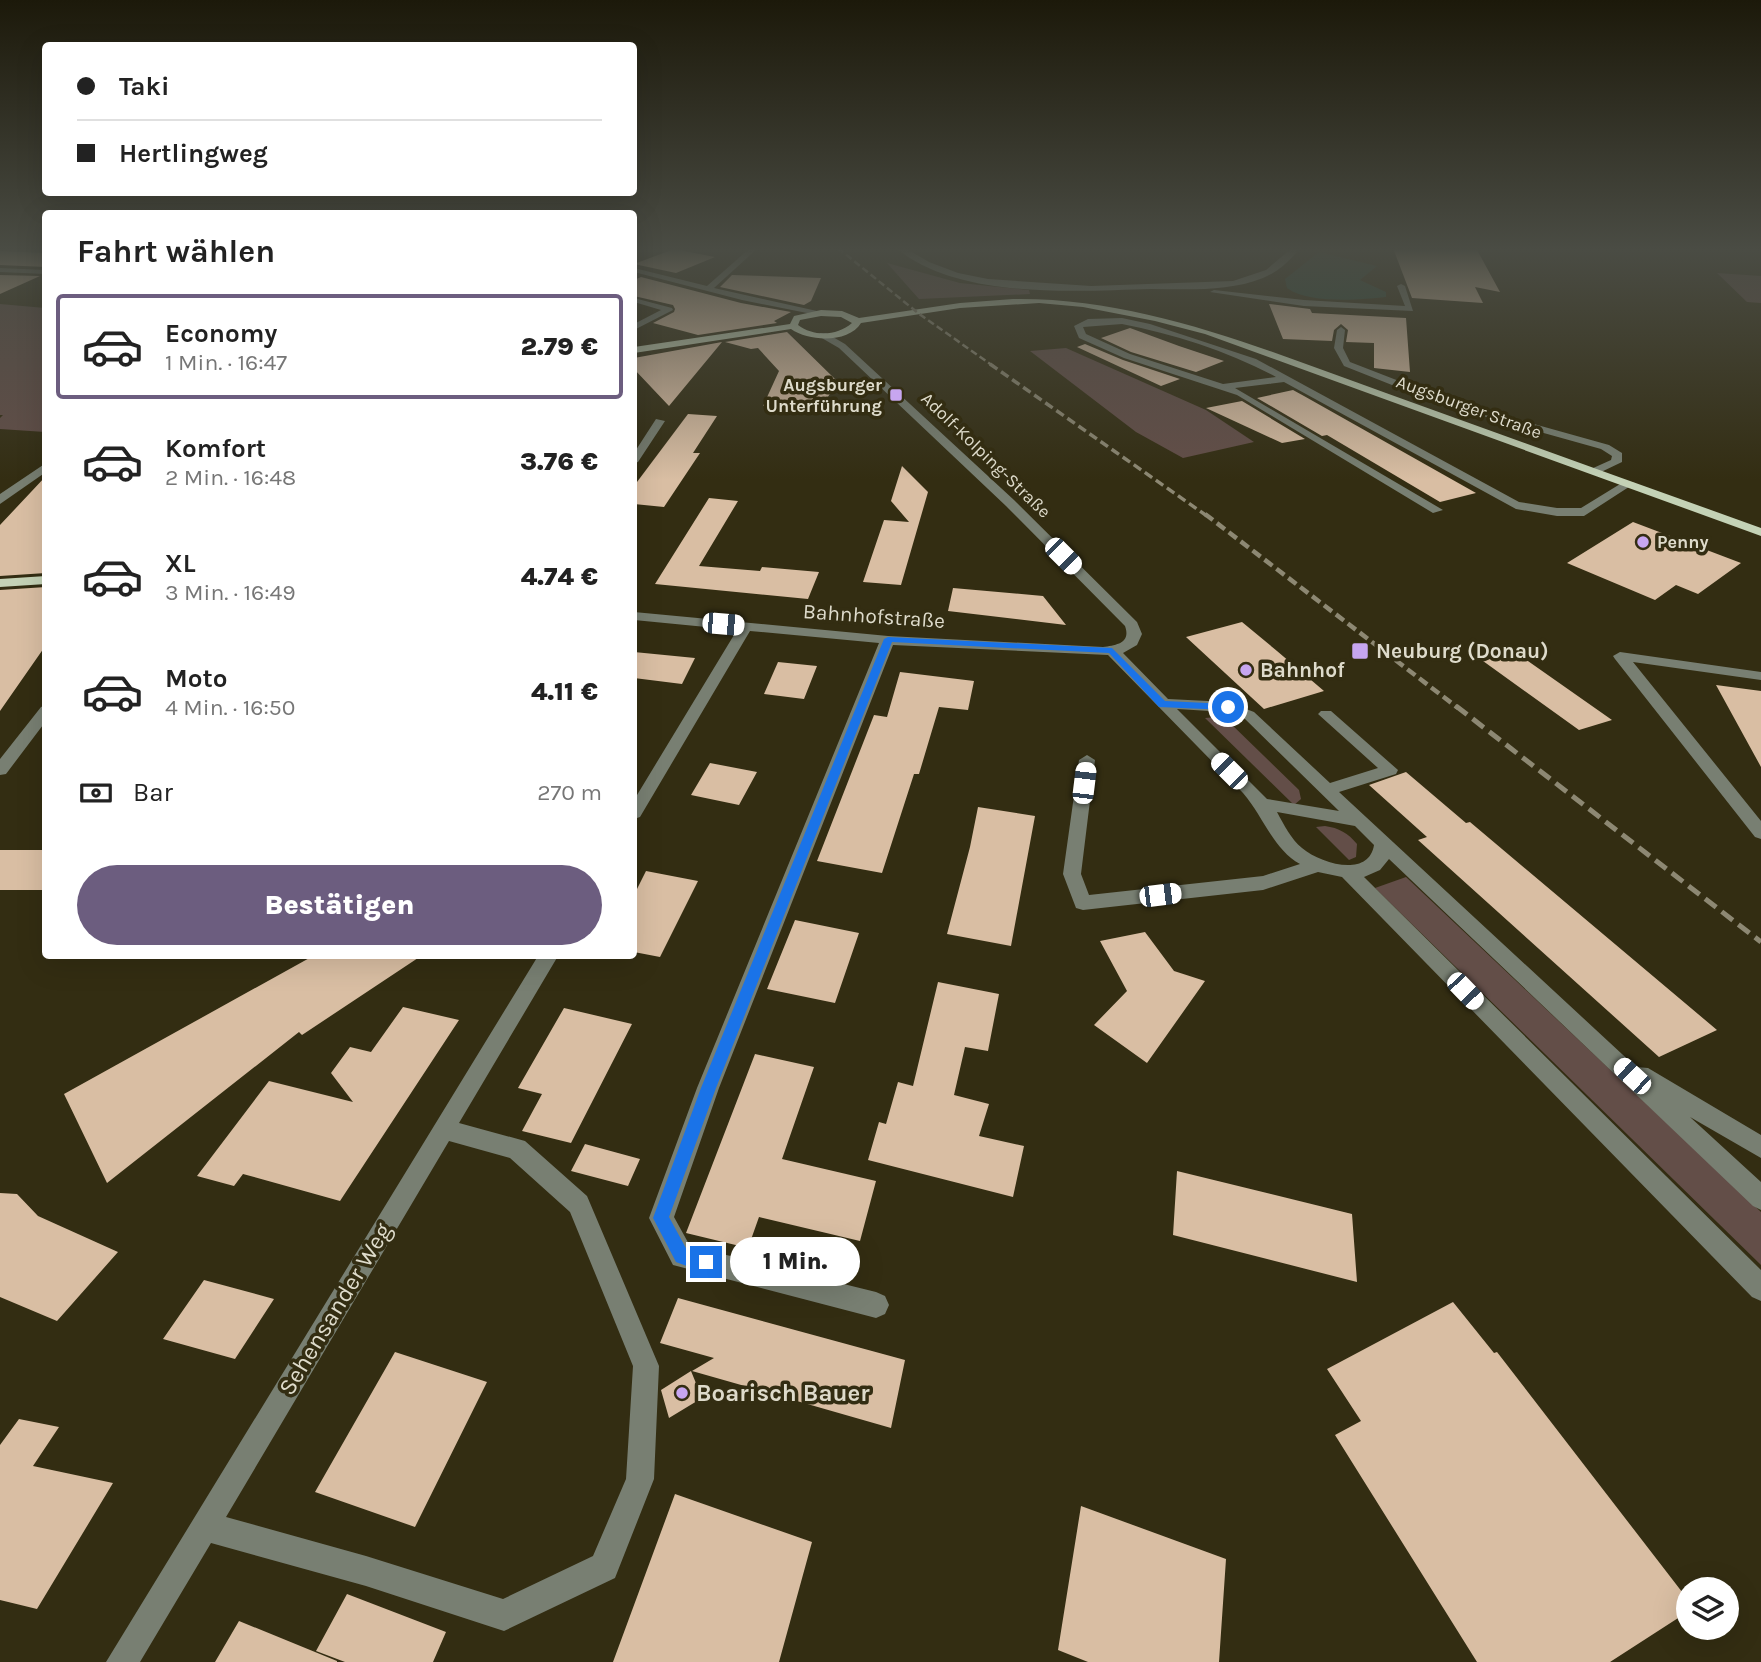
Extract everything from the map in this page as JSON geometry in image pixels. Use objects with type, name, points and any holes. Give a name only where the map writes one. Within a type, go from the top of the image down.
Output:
[{"type":"main road","points":[[637,350],[779,326]]},
{"type":"main road","points":[[796,326],[801,332],[823,335],[850,330],[852,326]]},
{"type":"main road","name":"Augsburger Straße","points":[[1183,326],[1208,332],[1761,532]]},
{"type":"main road","points":[[0,583],[42,580]]},
{"type":"street","points":[[1079,326],[1082,336],[1116,351],[1241,393],[1437,510]]},
{"type":"street","points":[[1144,326],[1253,361],[1516,505],[1557,512],[1584,512],[1629,483]]},
{"type":"street","points":[[842,346],[850,330]]},
{"type":"street","points":[[1341,330],[1337,343],[1339,355],[1347,364],[1444,401],[1605,446],[1618,455],[1616,462],[1595,471]]},
{"type":"street","name":"Adolf-Kolping-Straße","points":[[823,335],[842,346],[1010,503],[1132,625],[1135,634],[1132,642],[1112,650]]},
{"type":"street","points":[[1220,387],[1286,379]]},
{"type":"street","points":[[637,456],[660,421]]},
{"type":"street","points":[[0,500],[42,469]]},
{"type":"street","name":"Bahnhofstraße","points":[[637,616],[888,639],[1112,650]]},
{"type":"street","points":[[637,808],[746,626]]},
{"type":"street","points":[[876,1305],[682,1256],[661,1218],[714,1075],[888,639]]},
{"type":"street","points":[[1112,650],[1262,804],[1283,839],[1299,855],[1319,865],[1348,872],[1372,867],[1384,852],[1383,843]]},
{"type":"street","points":[[1761,676],[1620,656],[1761,833]]},
{"type":"street","points":[[1163,704],[1228,707],[1249,715],[1761,1198]]},
{"type":"street","points":[[1326,714],[1390,771],[1329,789]]},
{"type":"street","points":[[0,770],[42,715]]},
{"type":"street","points":[[1087,760],[1072,874],[1083,904],[1263,883],[1319,865]]},
{"type":"street","points":[[1262,804],[1361,821]]},
{"type":"street","points":[[1348,872],[1761,1288]]},
{"type":"street","name":"Sehensander Weg","points":[[122,1662],[546,959]]},
{"type":"street","points":[[1613,1059],[1761,1147]]},
{"type":"street","points":[[204,1525],[366,1571],[504,1615],[604,1567],[640,1479],[646,1366],[579,1204],[517,1149],[443,1129]]},
{"type":"shaded area","points":[[0,326],[42,326],[42,432],[0,429],[0,418],[3,415],[0,415]]},
{"type":"shaded area","points":[[1066,348],[1206,410],[1254,442],[1183,458],[1136,432],[1030,351]]},
{"type":"shaded area","points":[[1217,717],[1228,721],[1299,790],[1301,799],[1294,805],[1205,718]]},
{"type":"shaded area","points":[[1316,827],[1335,828],[1354,840],[1357,844],[1356,857],[1349,860]]},
{"type":"shaded area","points":[[1406,877],[1761,1212],[1761,1265],[1375,888]]},
{"type":"building","points":[[663,326],[760,326],[698,335]]},
{"type":"building","points":[[1278,326],[1339,326],[1334,330],[1332,341],[1283,339]]},
{"type":"building","points":[[1343,326],[1407,326],[1410,372],[1374,368],[1374,343],[1346,342],[1348,330]]},
{"type":"building","points":[[1130,328],[1224,361],[1196,372],[1131,352],[1101,338]]},
{"type":"building","points":[[787,332],[837,381],[820,411],[763,406],[779,371],[758,348],[751,349],[725,342]]},
{"type":"building","points":[[722,342],[669,406],[637,372],[637,357]]},
{"type":"building","points":[[1085,344],[1180,379],[1161,386],[1077,347]]},
{"type":"building","points":[[1293,390],[1476,493],[1440,502],[1327,435],[1322,436],[1257,398]]},
{"type":"building","points":[[1242,401],[1305,439],[1282,443],[1206,408]]},
{"type":"building","points":[[688,414],[717,416],[693,453],[700,453],[664,507],[637,504],[637,482]]},
{"type":"building","points":[[902,466],[928,492],[901,585],[863,582],[884,520],[909,522],[891,501]]},
{"type":"building","points":[[42,480],[42,573],[0,576],[0,525]]},
{"type":"building","points":[[709,498],[738,501],[699,566],[760,571],[762,567],[819,572],[808,599],[655,584]]},
{"type":"building","name":"Penny","points":[[1633,522],[1741,563],[1698,594],[1676,585],[1655,600],[1567,563]]},
{"type":"building","points":[[42,587],[42,651],[0,711],[0,590]]},
{"type":"building","points":[[953,588],[1043,596],[1066,625],[948,611]]},
{"type":"building","name":"Bahnhof","points":[[1242,622],[1324,691],[1264,709],[1186,637]]},
{"type":"building","points":[[637,652],[695,658],[682,684],[637,678]]},
{"type":"building","points":[[1515,652],[1612,720],[1579,730],[1483,661]]},
{"type":"building","points":[[778,662],[817,666],[804,699],[764,694]]},
{"type":"building","points":[[900,672],[974,681],[968,710],[939,707],[919,774],[914,774],[882,873],[817,861],[874,715],[887,717]]},
{"type":"building","points":[[1716,685],[1761,691],[1761,767]]},
{"type":"building","points":[[710,763],[757,772],[739,805],[691,795]]},
{"type":"building","points":[[1406,772],[1466,823],[1470,822],[1717,1030],[1659,1057],[1418,840],[1427,837],[1369,785]]},
{"type":"building","points":[[978,807],[1035,816],[1011,946],[947,934]]},
{"type":"building","points":[[0,850],[42,850],[42,890],[0,890]]},
{"type":"building","points":[[646,871],[698,881],[660,957],[637,953],[637,889]]},
{"type":"building","points":[[795,920],[859,933],[835,1003],[767,989]]},
{"type":"building","points":[[1145,932],[1174,971],[1205,981],[1147,1063],[1094,1025],[1127,991],[1100,941]]},
{"type":"building","points":[[308,959],[416,959],[302,1035],[299,1032],[107,1183],[64,1094]]},
{"type":"building","points":[[938,982],[999,994],[988,1051],[965,1047],[954,1095],[989,1104],[979,1136],[1024,1146],[1013,1197],[868,1160],[879,1122],[886,1124],[898,1082],[913,1086]]},
{"type":"building","points":[[403,1007],[459,1020],[340,1201],[243,1174],[234,1186],[197,1176],[269,1081],[353,1102],[331,1073],[350,1047],[371,1052]]},
{"type":"building","points":[[564,1008],[632,1024],[571,1143],[522,1131],[542,1094],[518,1088]]},
{"type":"building","points":[[755,1054],[814,1067],[782,1159],[876,1181],[860,1241],[759,1217],[748,1248],[686,1233]]},
{"type":"building","points":[[585,1144],[640,1159],[628,1186],[571,1171]]},
{"type":"building","points":[[1177,1171],[1352,1214],[1357,1282],[1173,1235]]},
{"type":"building","points":[[0,1193],[17,1194],[38,1216],[118,1252],[57,1321],[0,1297]]},
{"type":"building","points":[[204,1280],[274,1299],[235,1359],[163,1339]]},
{"type":"building","points":[[678,1298],[905,1360],[891,1428],[692,1371],[714,1358],[660,1343]]},
{"type":"building","points":[[1453,1302],[1494,1353],[1497,1352],[1676,1584],[1676,1619],[1610,1662],[1477,1662],[1335,1435],[1361,1421],[1327,1369]]},
{"type":"building","points":[[395,1352],[487,1382],[415,1527],[315,1492]]},
{"type":"building","points":[[691,1371],[702,1398],[669,1418],[661,1390]]},
{"type":"building","points":[[19,1419],[59,1427],[33,1466],[113,1483],[37,1609],[0,1600],[0,1445]]},
{"type":"building","points":[[675,1494],[812,1542],[779,1662],[613,1662]]},
{"type":"building","points":[[1081,1506],[1226,1559],[1219,1662],[1088,1662],[1058,1650]]},
{"type":"building","points":[[347,1594],[446,1632],[433,1662],[345,1662],[316,1651]]},
{"type":"building","points":[[239,1621],[337,1661],[337,1662],[215,1662]]},
{"type":"railway","points":[[936,326],[993,366]]},
{"type":"railway","points":[[990,364],[1207,516]]},
{"type":"railway","points":[[1205,514],[1458,708]]},
{"type":"railway","points":[[1456,706],[1761,942]]},
{"type":"place","name":"Augsburger Unterführung","points":[[896,395]]},
{"type":"place","name":"Penny","points":[[1643,542]]},
{"type":"place","name":"Neuburg (Donau)","points":[[1360,651]]},
{"type":"place","name":"Bahnhof","points":[[1246,670]]},
{"type":"place","name":"Boarisch Bauer","points":[[682,1393]]},
{"type":"route","points":[[706,1262],[682,1256],[661,1218],[709,1088],[888,639],[1112,650],[1163,704],[1228,707]]}]
